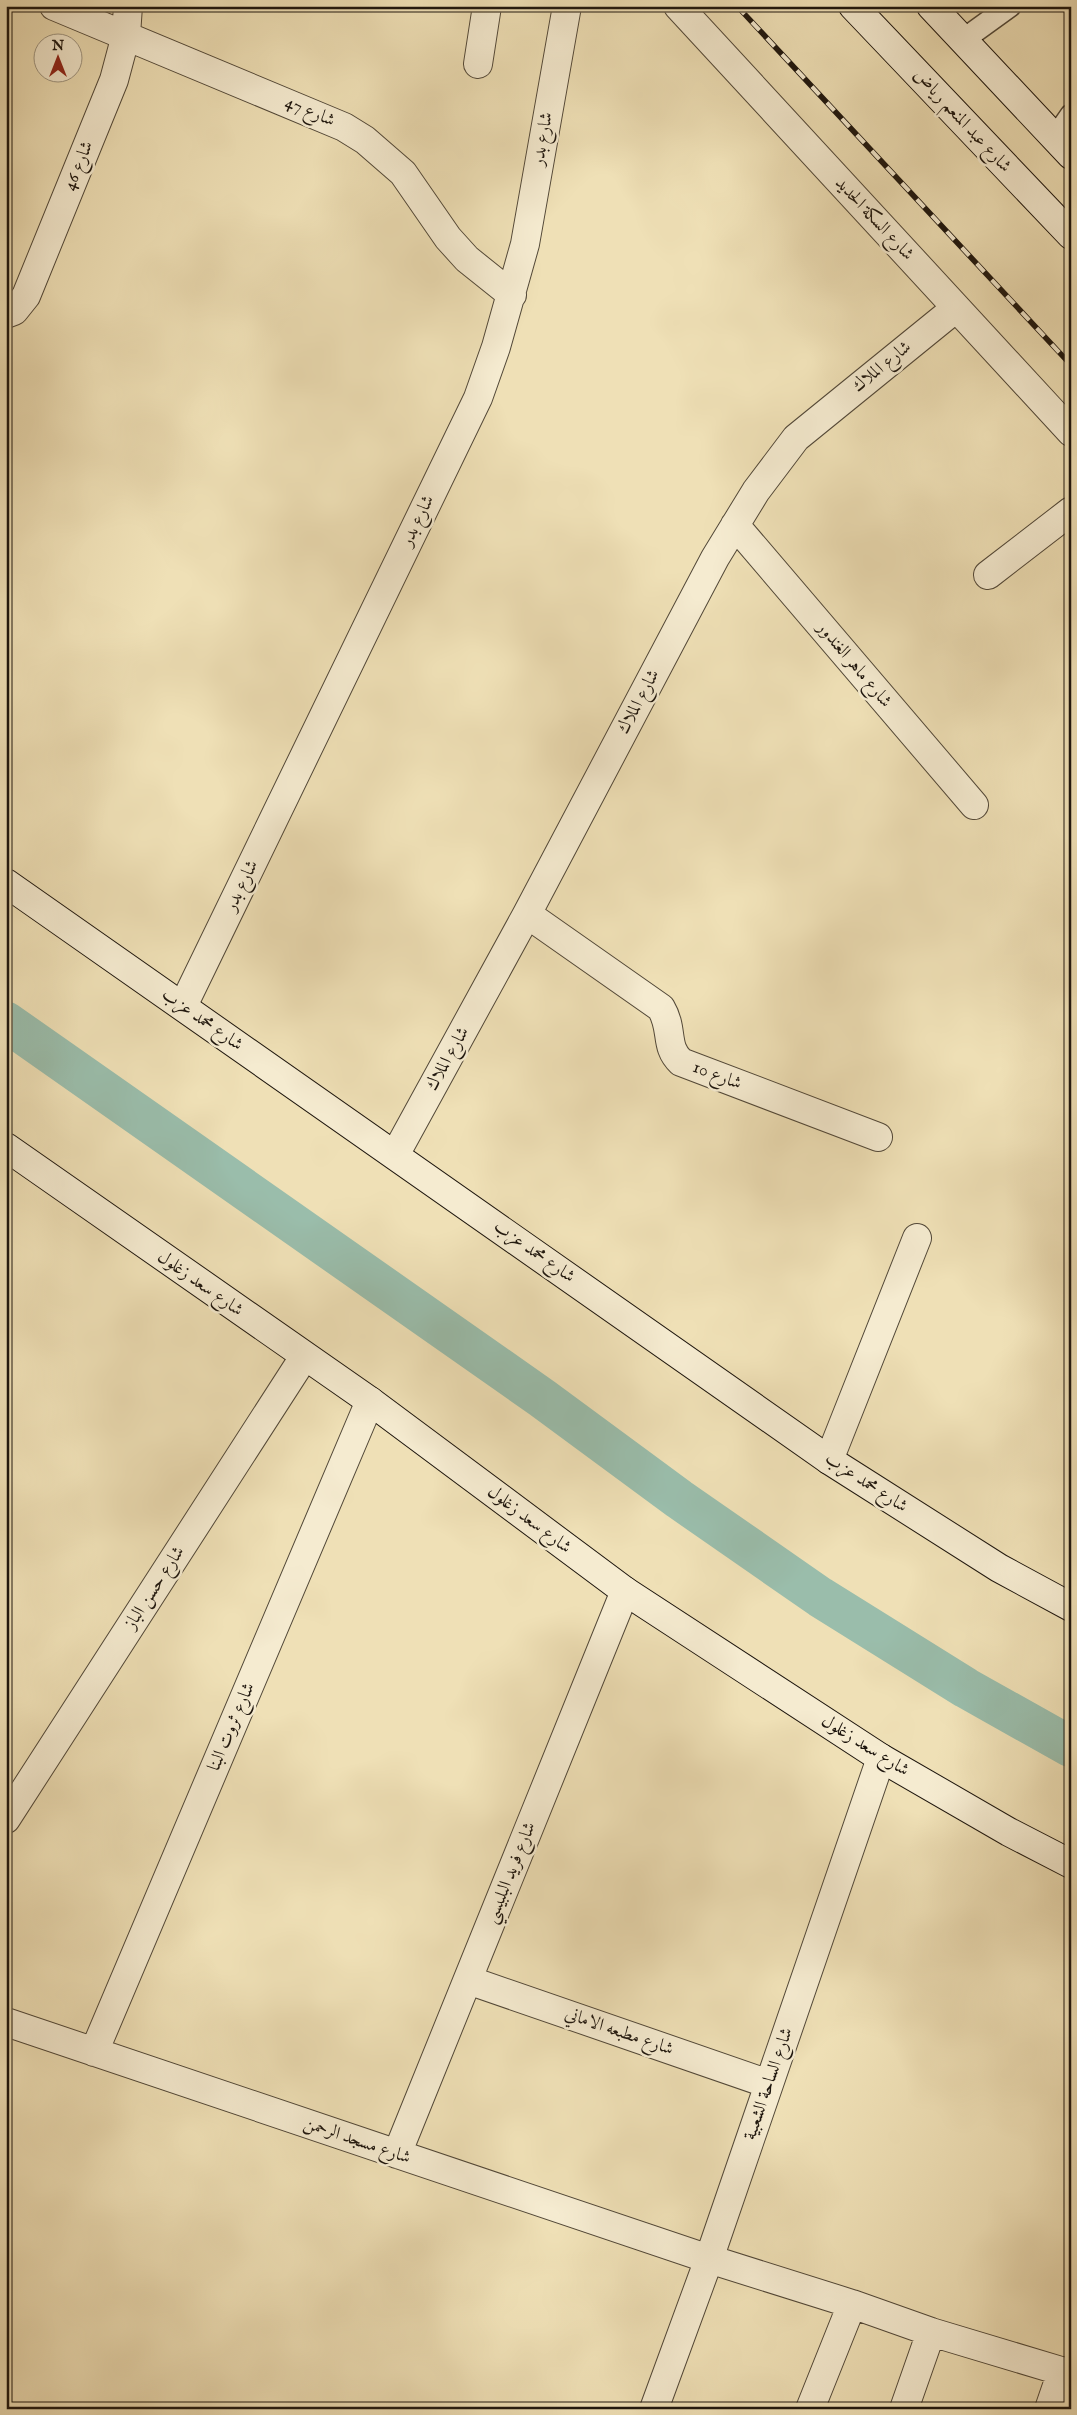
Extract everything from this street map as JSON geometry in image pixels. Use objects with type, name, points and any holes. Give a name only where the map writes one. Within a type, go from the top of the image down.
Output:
[{"type":"street","name":"شارع 47","points":[[54,6],[344,127],[365,140],[402,173],[448,238],[467,259],[512,295]]},
{"type":"street","name":"شارع 46","points":[[6,314],[14,311],[26,296],[114,80],[126,35],[128,6]]},
{"type":"street","points":[[478,64],[487,6]]},
{"type":"street","name":"شارع بدر","points":[[183,1006],[478,398],[512,295],[525,244],[567,6]]},
{"type":"street","name":"شارع السكة الحديد","points":[[678,6],[1071,432]]},
{"type":"street","name":"شارع عبد المنعم رياض","points":[[854,6],[1071,235]]},
{"type":"street","points":[[931,6],[1063,146]]},
{"type":"street","name":"شارع الملاك","points":[[395,1155],[527,914],[734,524],[796,438],[956,308]]},
{"type":"street","points":[[988,575],[1071,510]]},
{"type":"street","name":"شارع ماهر الغندور","points":[[734,524],[974,806]]},
{"type":"street","name":"شارع محمد عزب","points":[[6,883],[829,1460],[999,1568],[1071,1607]]},
{"type":"street","name":"شارع 10","points":[[527,914],[661,1008],[669,1026],[672,1051],[681,1062],[878,1137]]},
{"type":"street","name":"شارع سعد زغلول","points":[[6,1147],[304,1357],[370,1401],[625,1591],[881,1758],[1009,1832],[1071,1864]]},
{"type":"street","points":[[829,1460],[917,1238]]},
{"type":"street","name":"شارع حسن الباز","points":[[6,1819],[304,1357]]},
{"type":"street","name":"شارع ثروت البنا","points":[[94,2052],[370,1401]]},
{"type":"street","name":"شارع فريد البلبيسي","points":[[397,2154],[625,1591]]},
{"type":"street","name":"شارع الساحة الشعبية","points":[[654,2409],[709,2259],[881,1758]]},
{"type":"street","name":"شارع مطبعه الاماني","points":[[468,1980],[769,2084]]},
{"type":"street","name":"شارع مسجد الرحمن","points":[[6,2022],[709,2259],[852,2304],[931,2332],[1066,2373]]},
{"type":"street","points":[[810,2409],[852,2304]]},
{"type":"street","points":[[904,2409],[931,2332]]},
{"type":"street","points":[[1049,2409],[1066,2373]]},
{"type":"lane","points":[[963,40],[1010,6]]},
{"type":"lane","points":[[1063,146],[1071,115]]},
{"type":"waterway","points":[[6,1022],[542,1398],[679,1499],[820,1597],[966,1688],[1071,1747]]},
{"type":"railway","points":[[737,6],[1071,365]]}]
